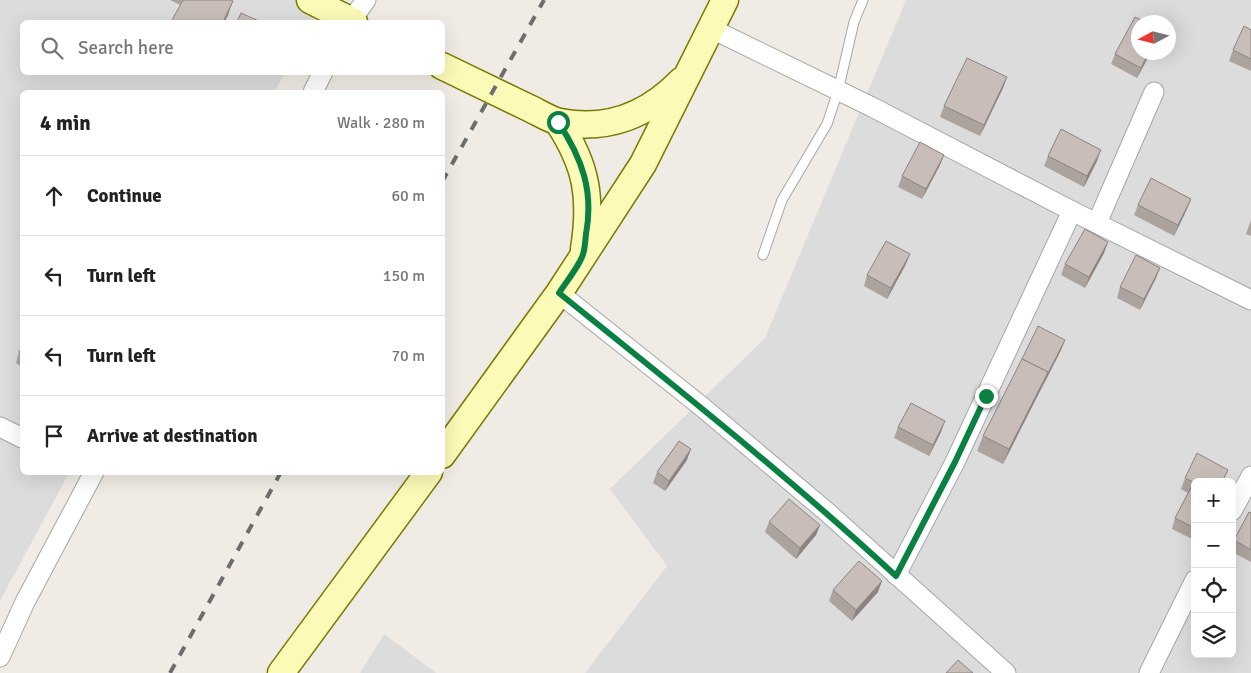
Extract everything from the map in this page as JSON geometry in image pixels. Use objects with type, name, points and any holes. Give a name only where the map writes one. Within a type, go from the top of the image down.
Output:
[{"type":"street","points":[[310,0],[348,20]]},
{"type":"street","points":[[353,20],[366,0]]},
{"type":"street","points":[[445,451],[559,293],[644,164],[725,0]]},
{"type":"street","points":[[712,29],[1251,300]]},
{"type":"street","points":[[445,67],[558,122],[593,125],[620,120],[646,110],[668,94],[694,66]]},
{"type":"street","points":[[314,90],[322,75]]},
{"type":"street","points":[[1097,223],[1154,92]]},
{"type":"street","points":[[558,122],[575,146],[588,188],[589,210],[582,257]]},
{"type":"street","points":[[896,576],[955,462],[1072,211]]},
{"type":"street","points":[[559,293],[701,406],[827,512],[1006,673]]},
{"type":"street","points":[[0,427],[20,437]]},
{"type":"street","points":[[0,657],[25,602],[92,475]]},
{"type":"street","points":[[281,673],[427,475]]},
{"type":"street","points":[[1236,504],[1251,476]]},
{"type":"street","points":[[1149,673],[1191,588]]},
{"type":"lane","points":[[763,255],[782,200],[827,124],[838,91],[854,22],[863,0]]},
{"type":"shaded area","points":[[0,0],[324,0],[313,20],[20,20],[20,75],[284,75],[275,90],[20,90],[20,475],[68,475],[0,601]]},
{"type":"shaded area","points":[[906,0],[1251,0],[1251,673],[585,673],[667,566],[610,489],[765,338]]},
{"type":"shaded area","points":[[384,634],[436,673],[360,673]]},
{"type":"building","points":[[183,0],[233,1],[224,20],[172,20]]},
{"type":"building","points":[[241,13],[257,20],[238,20]]},
{"type":"building","points":[[1131,24],[1131,60],[1145,60],[1141,68],[1115,54]]},
{"type":"building","points":[[1244,26],[1251,30],[1251,59],[1233,50]]},
{"type":"building","points":[[967,58],[1007,77],[984,125],[944,106]]},
{"type":"building","points":[[1061,129],[1101,150],[1087,176],[1048,156]]},
{"type":"building","points":[[920,142],[944,155],[926,189],[902,176]]},
{"type":"building","points":[[1151,178],[1191,199],[1178,225],[1138,205]]},
{"type":"building","points":[[1085,229],[1108,242],[1089,277],[1065,264]]},
{"type":"building","points":[[886,241],[910,254],[891,288],[867,275]]},
{"type":"building","points":[[1136,255],[1160,268],[1144,299],[1120,287]]},
{"type":"building","points":[[1038,326],[1065,340],[1047,375],[1048,372],[1022,359]]},
{"type":"building","points":[[1022,359],[1048,372],[1009,449],[983,436]]},
{"type":"building","points":[[911,403],[945,421],[933,445],[898,427]]},
{"type":"building","points":[[679,441],[691,449],[669,481],[657,472]]},
{"type":"building","points":[[1197,453],[1228,470],[1224,478],[1191,478],[1191,481],[1185,478]]},
{"type":"building","points":[[1191,488],[1191,526],[1175,518]]},
{"type":"building","points":[[789,499],[820,525],[800,548],[769,522]]},
{"type":"building","points":[[1249,512],[1251,513],[1251,550],[1236,541],[1236,536]]},
{"type":"building","points":[[859,561],[882,581],[856,610],[833,590]]},
{"type":"building","points":[[958,660],[973,673],[946,673]]},
{"type":"railway","points":[[445,177],[544,0]]},
{"type":"railway","points":[[170,673],[279,475]]},
{"type":"route","points":[[558,122],[575,146],[588,188],[589,210],[582,257],[559,293],[701,406],[827,512],[896,576],[955,462],[986,396]]}]
